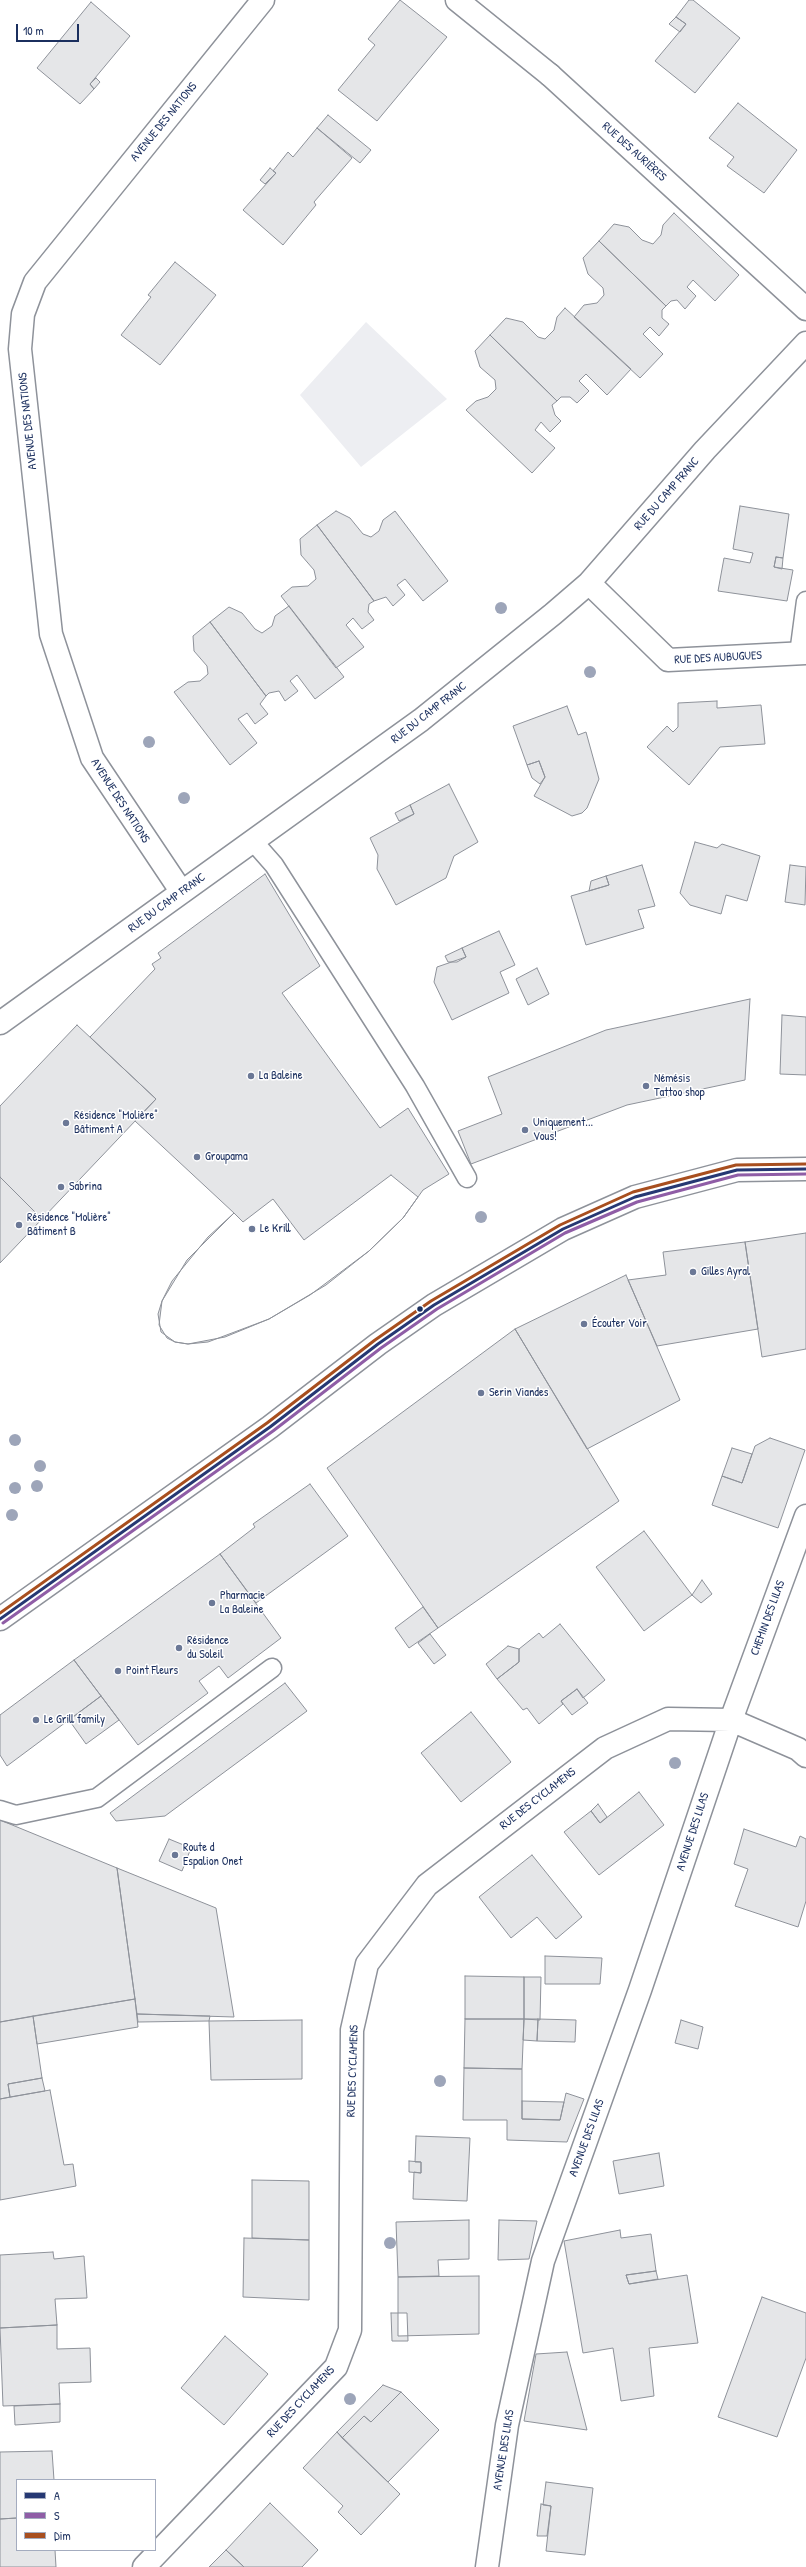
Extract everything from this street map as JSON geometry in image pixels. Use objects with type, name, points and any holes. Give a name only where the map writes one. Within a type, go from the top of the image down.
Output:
[{"type":"street","name":"AVENUE DES NATIONS","points":[[181,891],[92,758],[51,634],[20,348],[23,314],[35,282],[263,0]]},
{"type":"street","name":"RUE DES AURIÈRES","points":[[457,0],[550,75],[806,309]]},
{"type":"street","name":"RUE DU CAMP FRANC","points":[[0,1023],[181,891],[421,720],[589,583],[705,450],[806,343]]},
{"type":"street","name":"RUE DES AUBUGUES","points":[[589,583],[668,660],[803,654]]},
{"type":"street","points":[[0,1619],[270,1427],[378,1344],[434,1305],[562,1229],[635,1197],[737,1170],[806,1169]]},
{"type":"street","name":"CHEMIN DES LILAS","points":[[731,1720],[806,1516]]},
{"type":"street","name":"RUE DES CYCLAMENS","points":[[144,2567],[336,2367],[350,2330],[352,2030],[367,1964],[427,1885],[605,1748],[668,1719],[731,1720],[798,1749],[806,1756]]},
{"type":"street","name":"AVENUE DES LILAS","points":[[486,2567],[508,2425],[543,2260],[640,1990],[731,1720]]},
{"type":"lane","points":[[803,654],[806,601]]},
{"type":"lane","points":[[252,840],[279,871],[414,1086],[467,1178]]},
{"type":"lane","points":[[0,1810],[16,1815],[97,1798],[272,1668]]},
{"type":"shaded area","points":[[366,322],[447,399],[361,467],[300,395]]},
{"type":"building","points":[[400,0],[447,37],[377,121],[338,90],[375,45],[368,39]]},
{"type":"building","points":[[689,0],[693,0],[740,38],[695,93],[655,61],[686,24],[676,17]]},
{"type":"building","points":[[91,2],[130,36],[90,84],[94,89],[80,104],[37,68]]},
{"type":"building","points":[[676,17],[686,24],[680,32],[669,24]]},
{"type":"building","points":[[96,78],[100,82],[94,89],[90,84]]},
{"type":"building","points":[[738,103],[797,150],[764,193],[727,166],[734,157],[709,138]]},
{"type":"building","points":[[328,115],[371,150],[360,163],[317,128]]},
{"type":"building","points":[[317,128],[352,158],[314,202],[316,205],[283,245],[243,210],[276,173],[273,171],[288,152],[293,157]]},
{"type":"building","points":[[270,168],[276,173],[265,184],[260,180]]},
{"type":"building","points":[[674,213],[739,275],[715,301],[693,280],[687,287],[696,296],[685,309],[677,300],[671,301],[666,306],[599,241],[614,224],[629,227],[642,240],[653,244],[661,235],[663,225]]},
{"type":"building","points":[[599,241],[666,306],[662,310],[662,318],[669,324],[659,336],[650,327],[643,334],[663,354],[640,378],[574,317],[584,305],[597,303],[604,295],[603,288],[588,274],[583,258]]},
{"type":"building","points":[[175,262],[216,295],[160,365],[121,335],[151,297],[148,295]]},
{"type":"building","points":[[565,308],[631,369],[607,395],[586,374],[579,381],[589,391],[577,403],[570,397],[561,397],[557,401],[490,335],[506,318],[523,322],[538,337],[545,339],[554,330],[557,317]]},
{"type":"building","points":[[490,335],[557,401],[552,405],[555,415],[561,421],[550,432],[541,422],[535,430],[555,448],[532,473],[466,410],[476,401],[488,397],[496,389],[495,380],[480,367],[475,351]]},
{"type":"building","points":[[740,506],[789,514],[783,558],[776,557],[774,567],[793,570],[787,601],[718,591],[724,558],[750,563],[753,553],[733,549]]},
{"type":"building","points":[[336,511],[350,518],[363,534],[371,537],[379,531],[383,520],[395,511],[448,581],[423,601],[405,579],[397,585],[405,595],[393,606],[386,597],[374,601],[317,525]]},
{"type":"building","points":[[317,525],[374,601],[369,604],[368,612],[374,620],[362,629],[353,618],[346,625],[364,647],[336,668],[281,596],[292,587],[308,586],[316,579],[314,570],[301,555],[300,539]]},
{"type":"building","points":[[776,557],[783,558],[782,569],[774,567]]},
{"type":"building","points":[[289,606],[344,677],[315,699],[297,675],[290,681],[298,691],[285,701],[279,691],[269,693],[266,696],[210,622],[229,607],[242,613],[255,629],[262,633],[272,626],[275,616]]},
{"type":"building","points":[[210,622],[266,696],[260,704],[268,714],[255,724],[247,713],[238,719],[257,743],[230,765],[174,692],[188,682],[200,681],[208,674],[207,666],[194,651],[193,636]]},
{"type":"building","points":[[717,701],[717,708],[761,705],[765,744],[720,747],[689,785],[647,747],[667,726],[673,732],[678,727],[678,703]]},
{"type":"building","points":[[567,706],[578,735],[586,732],[599,779],[587,808],[582,813],[572,816],[534,796],[545,777],[539,761],[527,765],[513,726]]},
{"type":"building","points":[[539,761],[545,777],[540,784],[532,778],[527,765]]},
{"type":"building","points":[[449,784],[478,842],[454,856],[446,878],[396,905],[377,869],[378,855],[370,838],[414,814],[410,805]]},
{"type":"building","points":[[410,805],[414,814],[399,821],[395,813]]},
{"type":"building","points":[[695,842],[717,848],[722,844],[760,856],[747,901],[726,895],[721,914],[690,905],[680,893]]},
{"type":"building","points":[[642,865],[655,906],[638,910],[644,928],[586,945],[571,896],[609,885],[606,876]]},
{"type":"building","points":[[790,865],[806,867],[805,905],[785,902]]},
{"type":"building","points":[[265,874],[320,966],[282,993],[380,1128],[408,1108],[449,1174],[423,1190],[403,1218],[369,1251],[310,1295],[269,1319],[225,1337],[188,1344],[175,1342],[167,1338],[159,1325],[162,1301],[187,1260],[234,1213],[135,1121],[156,1099],[90,1037],[155,969],[152,964],[161,958],[158,953]]},
{"type":"building","points":[[606,876],[609,885],[589,891],[591,881]]},
{"type":"building","points":[[499,931],[515,965],[500,972],[509,993],[452,1020],[434,982],[437,967],[466,957],[462,948]]},
{"type":"building","points":[[462,948],[466,957],[457,962],[448,962],[445,956]]},
{"type":"building","points":[[537,968],[549,994],[528,1005],[516,979]]},
{"type":"building","points":[[750,999],[745,1080],[627,1105],[471,1164],[458,1131],[502,1114],[488,1077],[606,1030]]},
{"type":"building","points":[[782,1015],[806,1017],[806,1075],[780,1074]]},
{"type":"building","name":"Résidence \"Molière\" Bâtiment A","points":[[77,1025],[156,1099],[42,1219],[0,1177],[0,1106]]},
{"type":"building","points":[[391,1175],[418,1197],[403,1218],[369,1251],[326,1285],[269,1319],[208,1342],[188,1344],[175,1342],[161,1332],[158,1314],[162,1301],[172,1281],[208,1237],[234,1213],[243,1222],[273,1199],[304,1240]]},
{"type":"building","name":"Résidence \"Molière\" Bâtiment B","points":[[0,1177],[42,1219],[0,1263]]},
{"type":"building","points":[[806,1233],[806,1349],[762,1357],[745,1242]]},
{"type":"building","points":[[745,1242],[758,1329],[657,1346],[628,1280],[666,1275],[663,1252]]},
{"type":"building","points":[[626,1275],[680,1400],[587,1449],[515,1329]]},
{"type":"building","points":[[515,1329],[619,1501],[438,1628],[327,1468]]},
{"type":"building","points":[[770,1438],[805,1450],[778,1528],[712,1505],[722,1476],[742,1483],[755,1446]]},
{"type":"building","points":[[732,1448],[752,1454],[742,1483],[722,1476]]},
{"type":"building","points":[[310,1484],[348,1536],[256,1603],[220,1554],[255,1527],[253,1524]]},
{"type":"building","points":[[644,1531],[692,1595],[644,1631],[596,1567]]},
{"type":"building","name":"Résidence du Soleil","points":[[220,1554],[281,1638],[228,1678],[219,1666],[199,1681],[208,1693],[138,1745],[74,1660]]},
{"type":"building","points":[[702,1580],[712,1594],[701,1603],[692,1595]]},
{"type":"building","points":[[423,1607],[438,1628],[409,1648],[395,1628]]},
{"type":"building","points":[[560,1624],[605,1680],[583,1698],[577,1689],[561,1701],[563,1704],[539,1724],[527,1708],[523,1710],[497,1679],[519,1662],[519,1649],[539,1633],[543,1638]]},
{"type":"building","points":[[430,1634],[446,1655],[434,1664],[418,1643]]},
{"type":"building","points":[[508,1646],[519,1649],[519,1662],[497,1679],[486,1664]]},
{"type":"building","points":[[74,1660],[101,1696],[7,1766],[0,1755],[0,1715]]},
{"type":"building","points":[[285,1683],[307,1711],[165,1816],[116,1821],[110,1813]]},
{"type":"building","points":[[577,1689],[588,1703],[572,1715],[561,1701]]},
{"type":"building","points":[[101,1696],[119,1720],[86,1744],[69,1720]]},
{"type":"building","points":[[471,1712],[511,1762],[461,1802],[421,1753]]},
{"type":"building","points":[[639,1792],[664,1825],[599,1875],[564,1832],[591,1811],[600,1823]]},
{"type":"building","points":[[598,1804],[607,1817],[600,1823],[591,1811]]},
{"type":"building","points":[[0,1820],[117,1868],[135,1999],[0,2022]]},
{"type":"building","points":[[744,1829],[796,1847],[800,1836],[806,1839],[806,1901],[798,1927],[735,1906],[748,1869],[734,1864]]},
{"type":"building","name":"Route d Espalion Onet","points":[[169,1839],[191,1848],[182,1871],[159,1861]]},
{"type":"building","points":[[532,1855],[582,1917],[556,1939],[537,1917],[511,1938],[479,1897]]},
{"type":"building","points":[[117,1868],[216,1908],[234,2017],[137,2014]]},
{"type":"building","points":[[545,1956],[602,1958],[600,1984],[545,1984]]},
{"type":"building","points":[[465,1976],[524,1977],[524,2019],[465,2019]]},
{"type":"building","points":[[524,1977],[541,1977],[540,2020],[524,2019]]},
{"type":"building","points":[[135,1999],[138,2027],[37,2044],[33,2016]]},
{"type":"building","points":[[137,2014],[210,2016],[209,2021],[138,2022]]},
{"type":"building","points":[[33,2016],[42,2078],[8,2084],[10,2097],[0,2099],[0,2022]]},
{"type":"building","points":[[465,2019],[524,2019],[522,2069],[464,2068]]},
{"type":"building","points":[[524,2019],[538,2019],[537,2041],[523,2040]]},
{"type":"building","points":[[538,2019],[576,2020],[575,2042],[537,2041]]},
{"type":"building","points":[[302,2020],[302,2079],[211,2080],[209,2021]]},
{"type":"building","points":[[681,2020],[703,2027],[698,2049],[675,2043]]},
{"type":"building","points":[[464,2068],[522,2069],[522,2119],[560,2120],[566,2093],[584,2099],[567,2142],[507,2140],[507,2120],[463,2120]]},
{"type":"building","points":[[42,2078],[45,2091],[10,2097],[8,2084]]},
{"type":"building","points":[[50,2090],[64,2165],[73,2164],[76,2186],[0,2200],[0,2099]]},
{"type":"building","points":[[522,2101],[564,2102],[560,2120],[522,2119]]},
{"type":"building","points":[[416,2136],[470,2138],[467,2201],[413,2199],[414,2172],[421,2173],[421,2162],[415,2162]]},
{"type":"building","points":[[659,2153],[664,2186],[619,2194],[613,2161]]},
{"type":"building","points":[[409,2161],[421,2162],[421,2173],[409,2172]]},
{"type":"building","points":[[252,2180],[309,2181],[309,2240],[252,2238]]},
{"type":"building","points":[[469,2220],[469,2259],[438,2260],[439,2276],[398,2277],[396,2222]]},
{"type":"building","points":[[499,2220],[537,2221],[529,2259],[498,2260]]},
{"type":"building","points":[[620,2230],[621,2238],[651,2234],[656,2271],[626,2275],[629,2284],[687,2275],[698,2343],[649,2348],[654,2396],[621,2401],[613,2348],[583,2353],[564,2241]]},
{"type":"building","points":[[244,2238],[309,2240],[309,2300],[243,2297]]},
{"type":"building","points":[[53,2252],[54,2259],[84,2256],[87,2298],[55,2299],[57,2325],[0,2328],[0,2255]]},
{"type":"building","points":[[656,2271],[658,2279],[629,2284],[626,2275]]},
{"type":"building","points":[[479,2276],[479,2334],[398,2336],[398,2277]]},
{"type":"building","points":[[762,2297],[806,2313],[806,2358],[777,2437],[718,2417]]},
{"type":"building","points":[[391,2313],[407,2313],[408,2341],[392,2341]]},
{"type":"building","points":[[57,2325],[57,2349],[90,2348],[91,2382],[59,2383],[60,2404],[3,2406],[0,2328]]},
{"type":"building","points":[[225,2336],[268,2374],[224,2425],[181,2388]]},
{"type":"building","points":[[567,2352],[587,2430],[524,2421],[536,2354]]},
{"type":"building","points":[[383,2385],[401,2392],[371,2422],[364,2416],[342,2438],[337,2432]]},
{"type":"building","points":[[401,2392],[439,2430],[388,2482],[342,2438],[364,2416],[371,2422]]},
{"type":"building","points":[[60,2404],[60,2422],[15,2425],[14,2406]]},
{"type":"building","points":[[337,2432],[400,2494],[361,2535],[338,2512],[343,2506],[303,2468]]},
{"type":"building","points":[[52,2451],[54,2479],[16,2479],[16,2518],[0,2519],[0,2452]]},
{"type":"building","points":[[546,2482],[593,2488],[585,2555],[546,2551],[551,2506],[543,2505]]},
{"type":"building","points":[[270,2503],[318,2550],[302,2567],[244,2567],[226,2550]]},
{"type":"building","points":[[541,2504],[551,2506],[547,2536],[537,2536]]},
{"type":"building","points":[[16,2518],[16,2551],[55,2551],[56,2567],[0,2567],[0,2519]]},
{"type":"building","points":[[226,2550],[244,2567],[209,2567]]},
{"type":"transit line","name":"Dim","points":[[0,1613],[267,1423],[375,1340],[431,1301],[560,1225],[633,1192],[736,1165],[806,1164]]},
{"type":"transit line","name":"A","points":[[0,1619],[270,1427],[378,1344],[434,1305],[563,1229],[635,1197],[737,1170],[806,1169]]},
{"type":"transit line","name":"S","points":[[3,1623],[273,1431],[381,1348],[437,1309],[565,1233],[637,1202],[738,1175],[806,1174]]},
{"type":"place","name":"La Baleine","points":[[251,1076]]},
{"type":"place","name":"Némésis Tattoo shop","points":[[646,1086]]},
{"type":"place","name":"Résidence \"Molière\" Bâtiment A","points":[[66,1123]]},
{"type":"place","name":"Uniquement... Vous!","points":[[525,1130]]},
{"type":"place","name":"Groupama","points":[[197,1157]]},
{"type":"place","name":"Sabrina","points":[[61,1187]]},
{"type":"place","name":"Résidence \"Molière\" Bâtiment B","points":[[19,1225]]},
{"type":"place","name":"Le Krill","points":[[252,1229]]},
{"type":"place","name":"Gilles Ayral","points":[[693,1272]]},
{"type":"place","name":"Écouter Voir","points":[[584,1324]]},
{"type":"place","name":"Serin Viandes","points":[[481,1393]]},
{"type":"place","name":"Pharmacie La Baleine","points":[[212,1603]]},
{"type":"place","name":"Résidence du Soleil","points":[[179,1648]]},
{"type":"place","name":"Point Fleurs","points":[[118,1671]]},
{"type":"place","name":"Le Grill family","points":[[36,1720]]},
{"type":"place","name":"Route d Espalion Onet","points":[[175,1855]]}]
